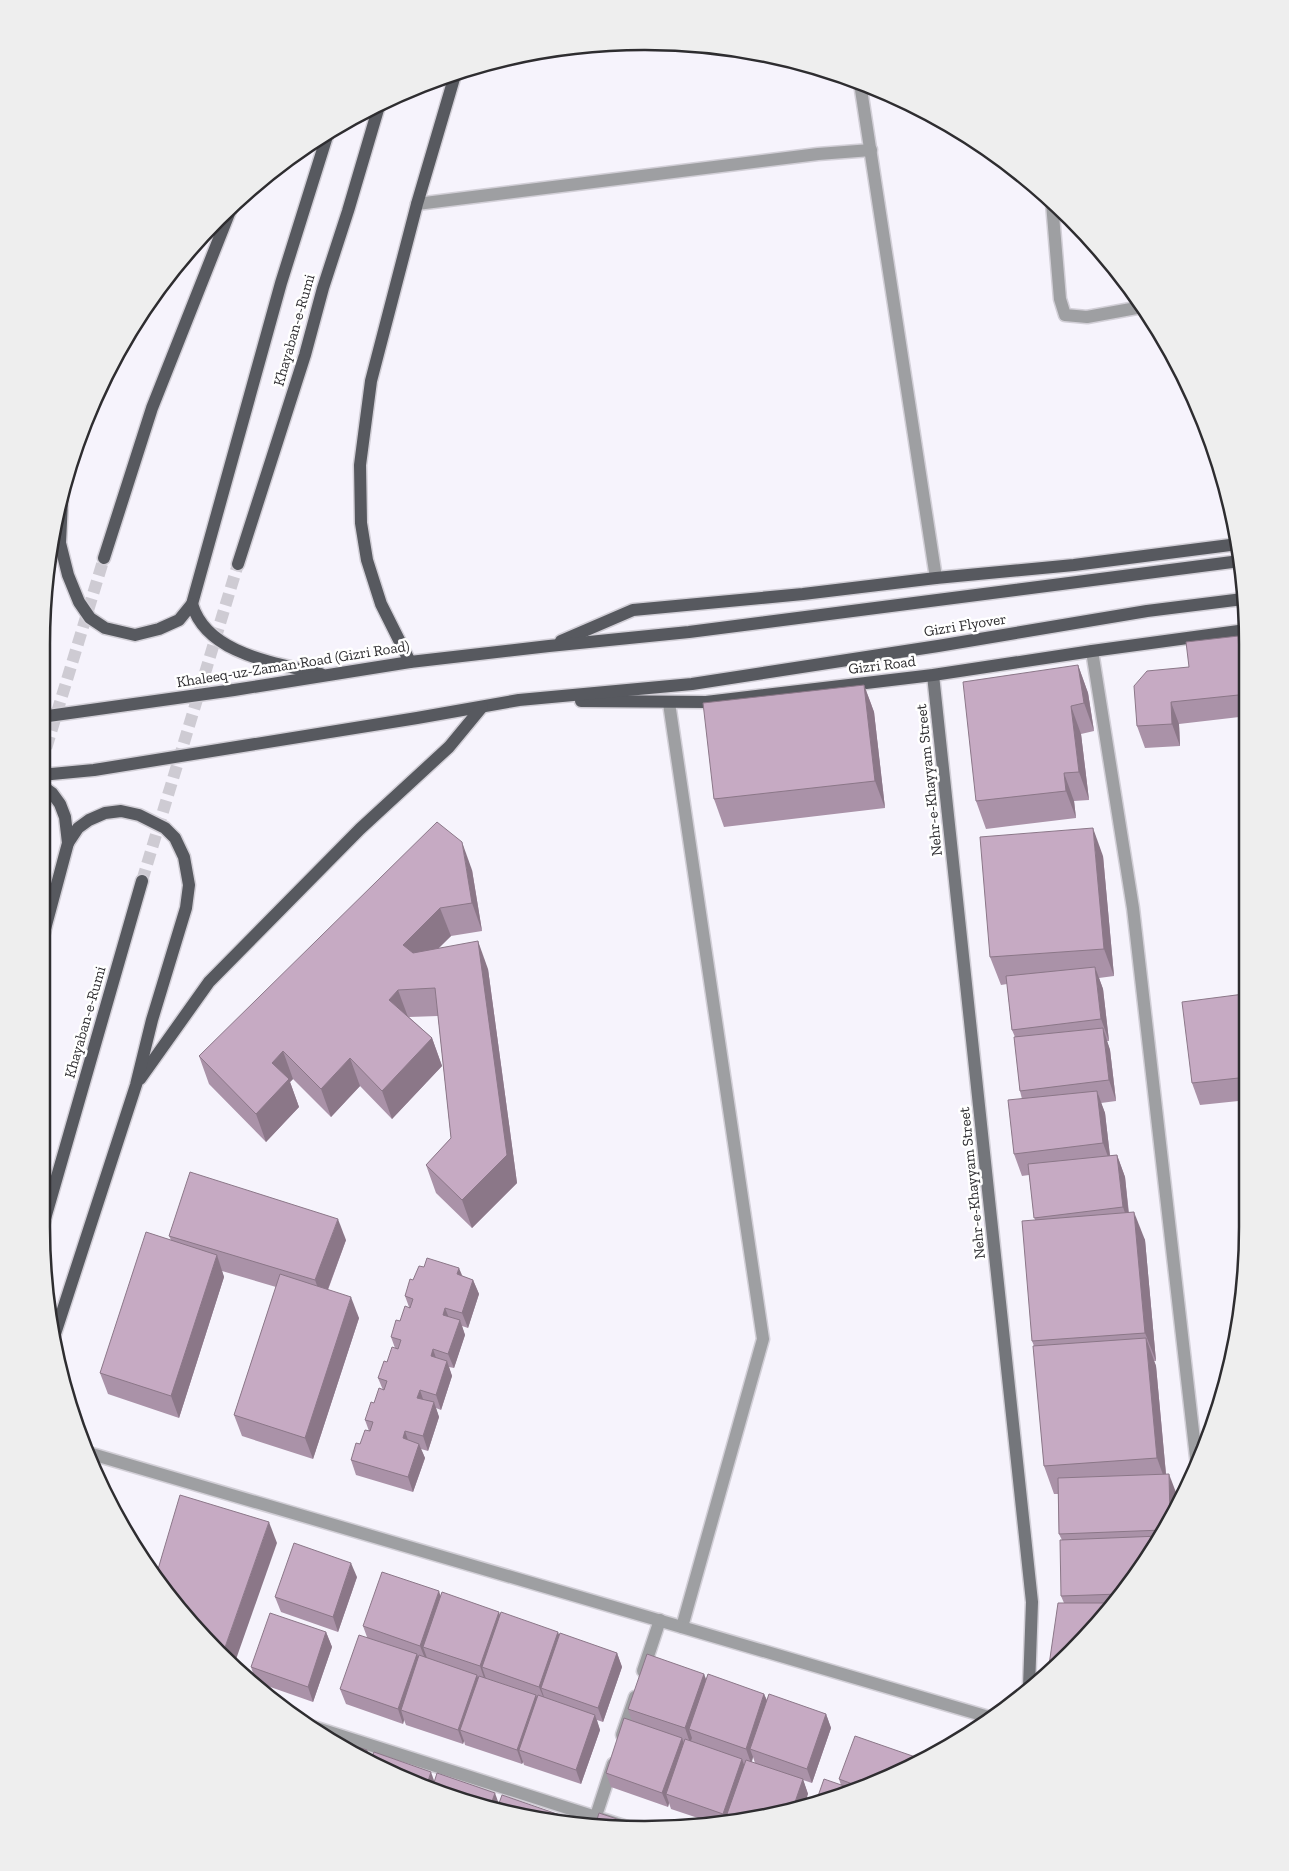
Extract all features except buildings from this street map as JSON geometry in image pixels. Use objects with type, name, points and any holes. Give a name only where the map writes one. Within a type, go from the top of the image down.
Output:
[{"type":"main road","points":[[410,662],[381,604],[367,560],[361,523],[360,465],[371,381],[417,204],[453,82]]},
{"type":"main road","name":"Khayaban-e-Rumi","points":[[238,564],[305,355],[323,288],[377,114]]},
{"type":"main road","points":[[61,532],[60,543],[66,567],[79,602],[90,618],[105,628],[135,635],[159,629],[179,620],[192,604],[281,283],[325,144]]},
{"type":"main road","points":[[104,558],[152,408],[225,223]]},
{"type":"main road","points":[[549,646],[633,610],[1074,565],[1231,545]]},
{"type":"main road","name":"Gizri Flyover","points":[[549,646],[689,632],[1233,561]]},
{"type":"main road","name":"Gizri Flyover","points":[[518,700],[692,684],[1147,611],[1237,600]]},
{"type":"main road","points":[[192,604],[197,616],[209,632],[229,647],[246,655],[328,676]]},
{"type":"main road","name":"Gizri Road","points":[[518,700],[706,702],[933,675],[1239,631]]},
{"type":"main road","name":"Khaleeq-uz-Zaman Road (Gizri Road)","points":[[50,716],[328,676],[410,662],[549,646]]},
{"type":"main road","points":[[50,774],[94,770],[518,700]]},
{"type":"main road","points":[[136,1085],[209,982],[360,830],[449,747],[482,707]]},
{"type":"main road","points":[[50,792],[60,804],[65,817],[68,843]]},
{"type":"main road","points":[[50,910],[68,843],[78,828],[89,820],[104,813],[121,811],[139,815],[165,828],[175,838],[184,857],[190,885],[186,908],[152,1020],[136,1085],[58,1324]]},
{"type":"main road","name":"Khayaban-e-Rumi","points":[[50,1201],[142,881]]},
{"type":"street","points":[[861,91],[936,578]]},
{"type":"street","points":[[417,204],[818,154],[871,150]]},
{"type":"street","points":[[1053,213],[1060,298],[1065,315],[1087,317],[1135,308]]},
{"type":"street","points":[[1092,651],[1133,908],[1195,1451]]},
{"type":"street","name":"Nehr-e-Khayyam Street","points":[[933,675],[1032,1602],[1029,1679]]},
{"type":"street","points":[[669,703],[763,1339],[682,1627]]},
{"type":"street","points":[[95,1455],[983,1715]]},
{"type":"street","points":[[595,1819],[660,1620]]},
{"type":"street","points":[[337,1735],[584,1818]]},
{"type":"tunnel","points":[[50,735],[104,558]]},
{"type":"tunnel","points":[[142,881],[238,564]]}]
